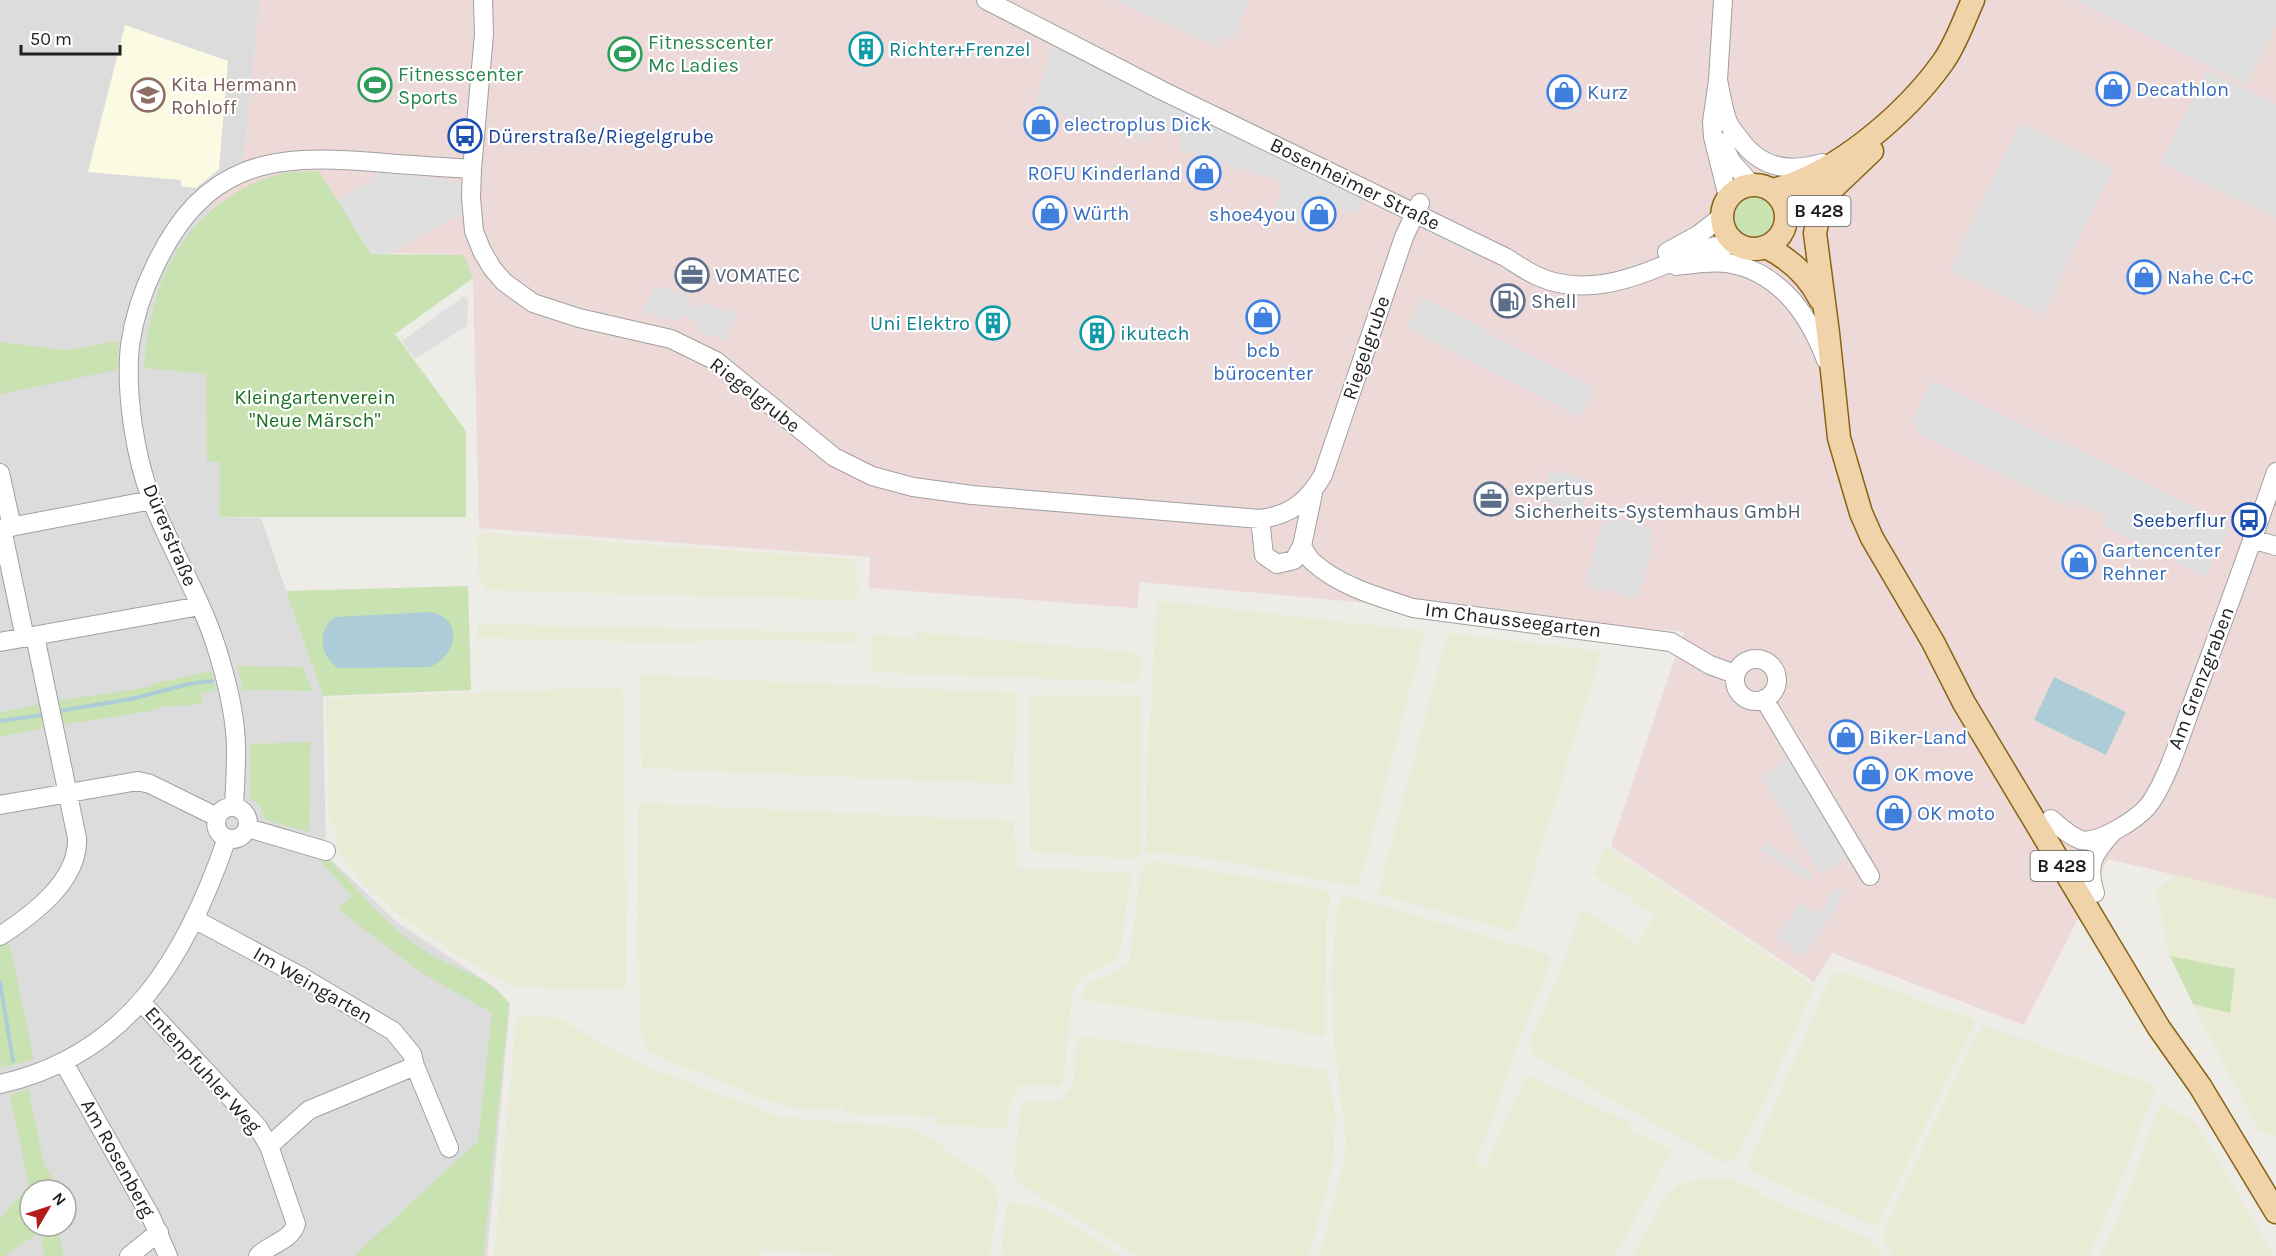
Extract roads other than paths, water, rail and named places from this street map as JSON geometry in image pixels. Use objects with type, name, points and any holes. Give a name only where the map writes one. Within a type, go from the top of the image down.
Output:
[{"type":"main road","name":"B 428","points":[[1973,0],[1944,61],[1837,182],[1821,205],[1815,233],[1839,438],[1861,513],[1878,548],[1933,642],[1964,703],[2159,1028],[2200,1086],[2276,1212]]},
{"type":"main road","name":"B 428","points":[[1762,188],[1791,186],[1870,144]]},
{"type":"main road","name":"B 428","points":[[1823,298],[1811,268],[1785,224],[1800,199],[1870,144]]},
{"type":"main road","points":[[1743,186],[1762,188],[1783,204],[1785,224],[1777,239],[1766,247],[1746,248],[1737,245],[1723,228],[1725,207],[1743,186]]},
{"type":"main road","name":"B 428","points":[[1766,247],[1780,254],[1801,270],[1823,298]]},
{"type":"main road","name":"B 428","points":[[1933,642],[1976,694],[2144,972],[2200,1086]]},
{"type":"street","name":"Riegelgrube","points":[[483,0],[484,34],[472,169],[471,198],[474,231],[482,251],[504,282],[533,303],[579,318],[671,339],[716,361],[834,457],[872,476],[914,487],[972,495],[1260,519],[1276,517],[1292,509],[1313,492]]},
{"type":"street","name":"Bosenheimer Straße","points":[[986,0],[1163,91],[1546,269],[1600,274],[1621,270],[1644,262],[1698,235],[1725,207]]},
{"type":"street","name":"Bosenheimer Straße","points":[[1011,0],[1229,111],[1307,146],[1537,276],[1555,282],[1583,286],[1604,284],[1642,275],[1712,246],[1737,245]]},
{"type":"street","points":[[1724,0],[1718,80],[1712,122],[1725,207]]},
{"type":"street","points":[[1733,0],[1726,63],[1718,80],[1719,130],[1723,146],[1731,161],[1762,188]]},
{"type":"street","points":[[1718,80],[1728,123],[1747,150],[1761,160],[1784,168],[1803,168],[1823,162],[1850,146],[1870,144]]},
{"type":"street","name":"Dürerstraße","points":[[234,806],[236,753],[232,711],[216,644],[152,500],[142,469],[132,411],[130,346],[136,317],[153,269],[166,244],[198,202],[222,183],[262,164],[295,160],[346,159],[472,169]]},
{"type":"street","name":"Riegelgrube","points":[[1302,546],[1313,492],[1323,475],[1404,237],[1418,208]]},
{"type":"street","points":[[1659,267],[1725,263],[1750,269],[1771,281],[1792,300],[1809,321],[1832,376]]},
{"type":"street","name":"Am Grenzgraben","points":[[2095,893],[2090,876],[2091,865],[2099,848],[2113,832],[2143,812],[2160,786],[2276,472]]},
{"type":"street","points":[[0,473],[5,528],[77,838],[75,860],[68,873],[42,903],[17,925],[0,936]]},
{"type":"street","points":[[5,528],[152,500]]},
{"type":"street","points":[[1260,519],[1263,555],[1277,564],[1294,560],[1302,546]]},
{"type":"street","points":[[2253,539],[2276,546]]},
{"type":"street","name":"Im Chausseegarten","points":[[1302,546],[1311,561],[1338,579],[1413,608],[1671,642],[1710,665],[1735,674]]},
{"type":"street","points":[[0,642],[200,606]]},
{"type":"street","points":[[1753,658],[1765,660],[1777,675],[1776,686],[1772,694],[1755,701],[1743,697],[1735,687],[1735,674],[1741,663],[1753,658]]},
{"type":"street","points":[[1764,699],[1870,876]]},
{"type":"street","points":[[0,805],[138,781],[150,784],[217,817]]},
{"type":"street","points":[[234,806],[246,814],[248,828],[242,836],[227,838],[222,836],[216,827],[217,817],[224,809],[234,806]]},
{"type":"street","name":"Am Grenzgraben","points":[[2051,819],[2065,832],[2084,840],[2113,832]]},
{"type":"street","points":[[248,828],[326,851]]},
{"type":"street","points":[[0,1084],[64,1063],[104,1036],[141,1002],[182,946],[196,920],[227,838]]},
{"type":"street","name":"Im Weingarten","points":[[196,920],[302,977],[393,1031],[412,1054],[449,1148]]},
{"type":"street","name":"Entenpfuhler Weg","points":[[141,1002],[257,1126],[269,1146],[296,1224],[294,1231],[283,1240],[265,1248],[258,1256]]},
{"type":"street","name":"Am Rosenberg","points":[[64,1063],[159,1232],[168,1256]]},
{"type":"street","points":[[269,1146],[309,1110],[415,1066]]},
{"type":"street","points":[[129,1256],[159,1232]]},
{"type":"water","points":[[431,612],[442,616],[449,622],[453,630],[453,638],[446,654],[430,667],[339,668],[333,664],[324,651],[325,629],[335,617]]},
{"type":"water","points":[[2054,677],[2126,712],[2106,755],[2034,720]]},
{"type":"waterway","points":[[59,711],[131,699],[189,684],[212,681]]},
{"type":"waterway","points":[[0,721],[42,715]]},
{"type":"waterway","points":[[0,982],[13,1061]]},
{"type":"place","name":"Richter+Frenzel","points":[[866,49]]},
{"type":"place","name":"Fitnesscenter Mc Ladies","points":[[625,54]]},
{"type":"place","name":"Fitnesscenter Sports","points":[[375,85]]},
{"type":"place","name":"Decathlon","points":[[2113,89]]},
{"type":"place","name":"Kurz","points":[[1564,92]]},
{"type":"place","name":"Kita Hermann Rohloff","points":[[148,95]]},
{"type":"place","name":"electroplus Dick","points":[[1041,124]]},
{"type":"place","name":"Dürerstraße/Riegelgrube","points":[[465,136]]},
{"type":"place","name":"ROFU Kinderland","points":[[1204,173]]},
{"type":"place","name":"Würth","points":[[1050,213]]},
{"type":"place","name":"shoe4you","points":[[1319,214]]},
{"type":"place","name":"VOMATEC","points":[[692,275]]},
{"type":"place","name":"Nahe C+C","points":[[2144,277]]},
{"type":"place","name":"Shell","points":[[1508,301]]},
{"type":"place","name":"bcb bürocenter","points":[[1263,317]]},
{"type":"place","name":"Uni Elektro","points":[[993,323]]},
{"type":"place","name":"ikutech","points":[[1097,333]]},
{"type":"place","name":"expertus Sicherheits-Systemhaus GmbH","points":[[1491,499]]},
{"type":"place","name":"Seeberflur","points":[[2249,520]]},
{"type":"place","name":"Gartencenter Rehner","points":[[2079,562]]},
{"type":"place","name":"Biker-Land","points":[[1846,737]]},
{"type":"place","name":"OK move","points":[[1871,774]]},
{"type":"place","name":"OK moto","points":[[1894,813]]},
{"type":"park label","name":"Kleingartenverein \"Neue Märsch\"","points":[[315,408]]}]
